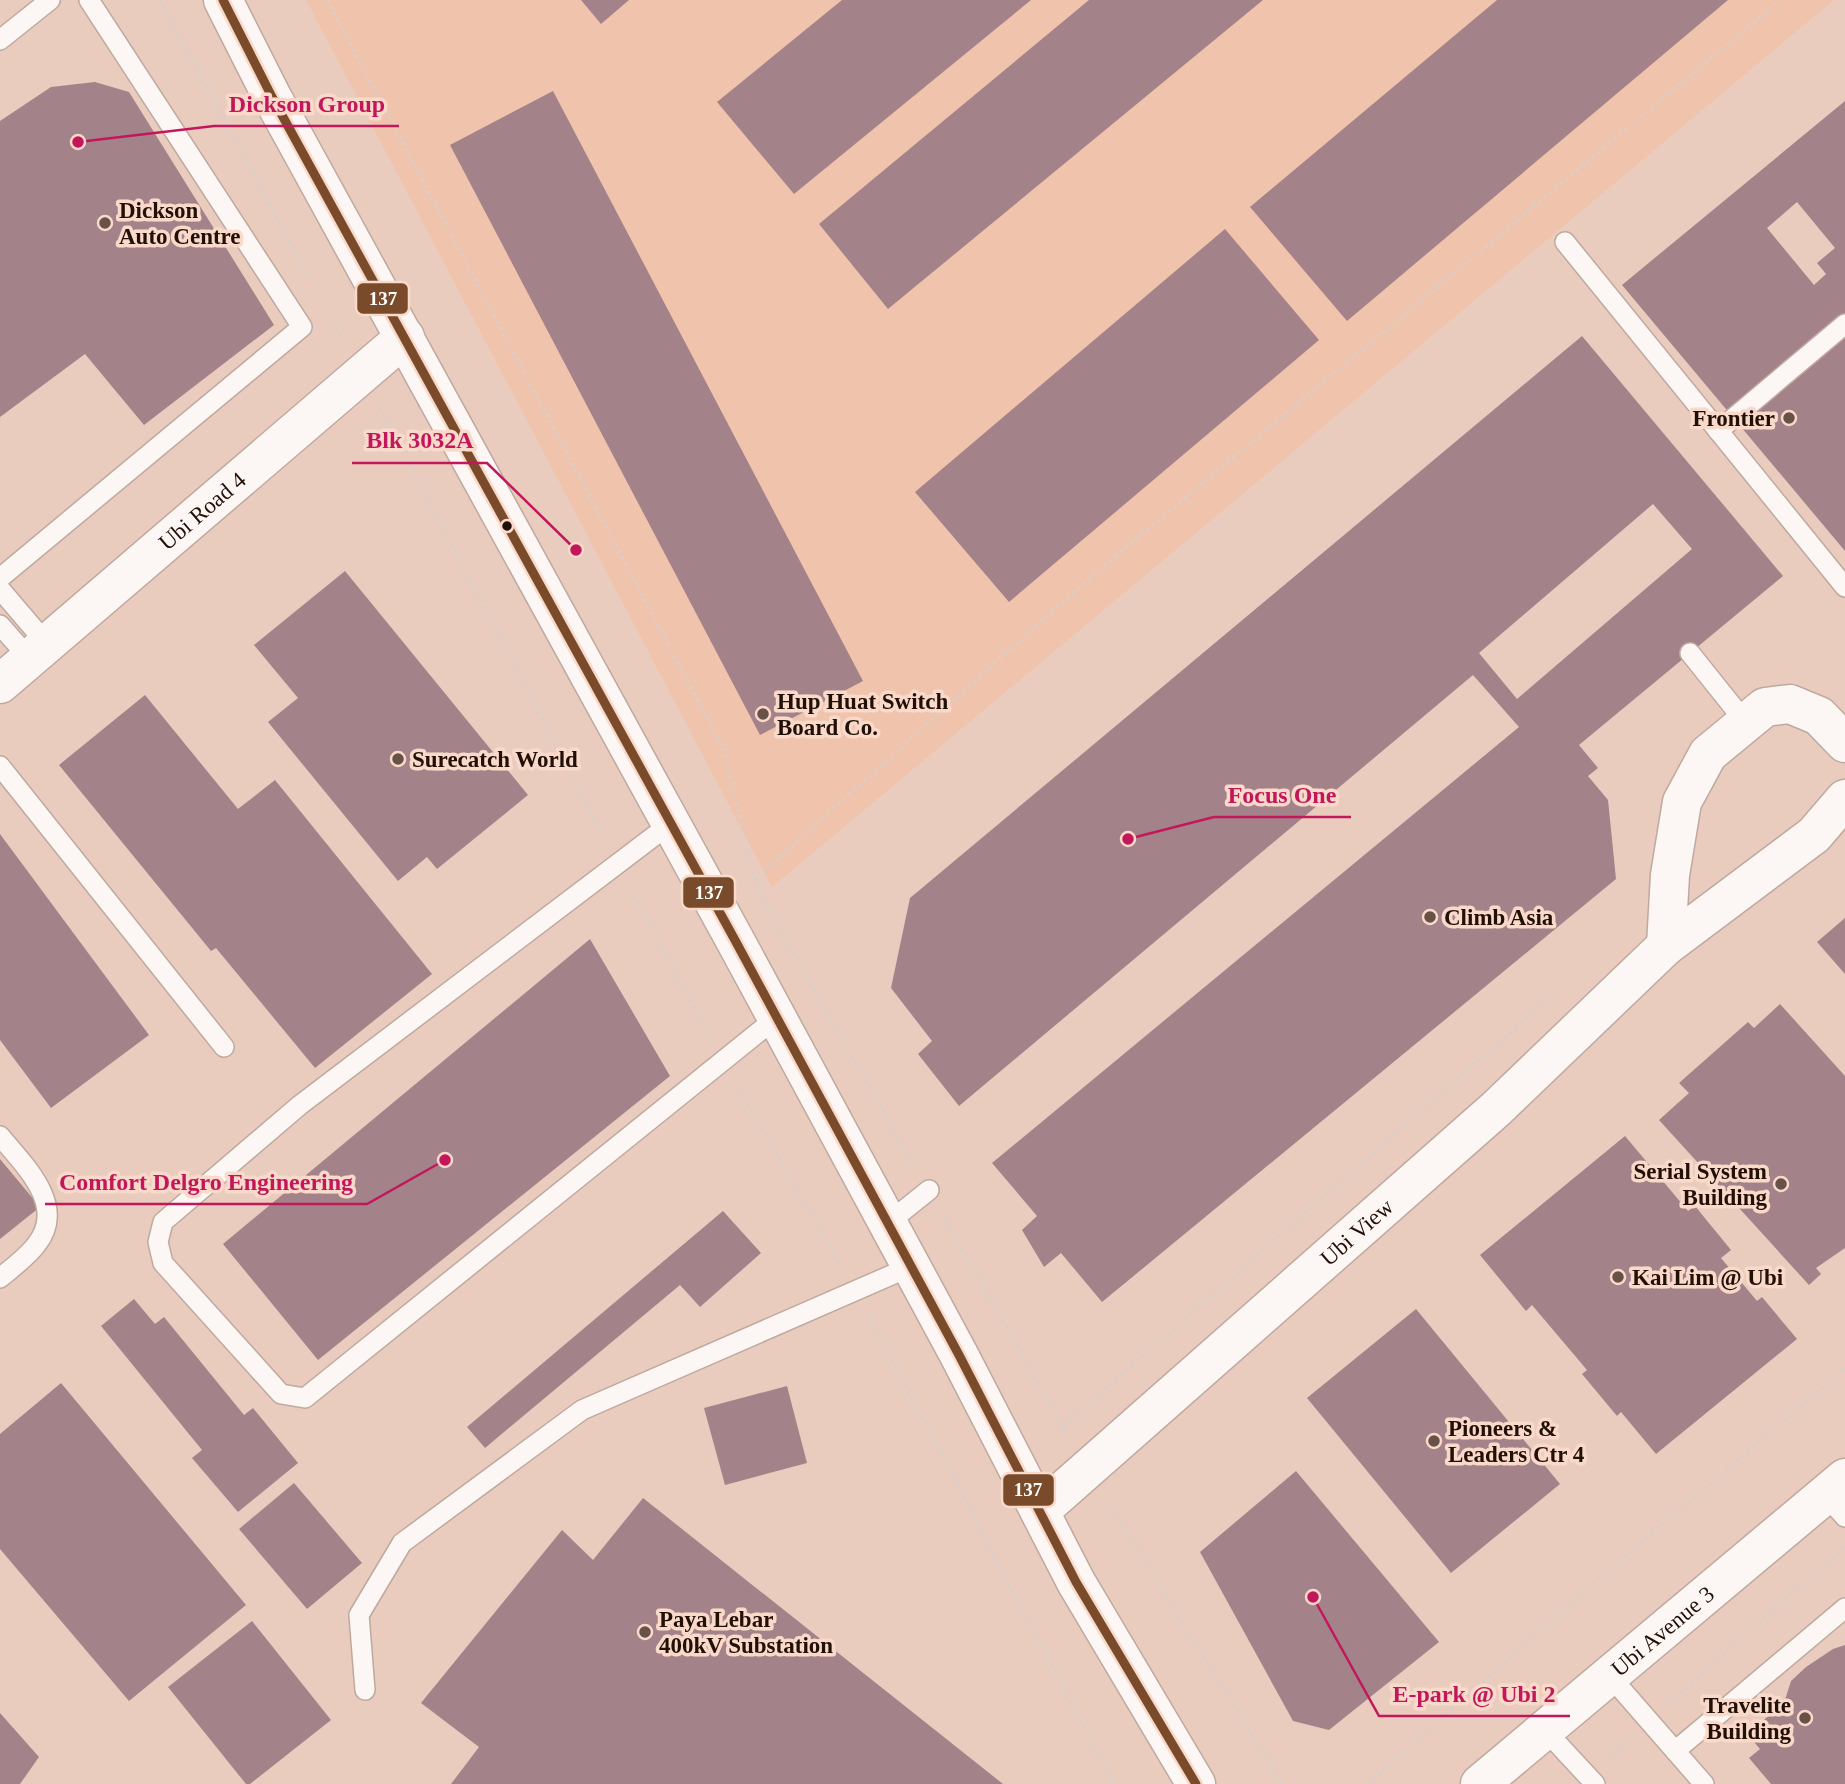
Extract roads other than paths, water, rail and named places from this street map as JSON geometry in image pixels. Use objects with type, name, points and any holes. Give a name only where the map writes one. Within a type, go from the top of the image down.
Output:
[{"type":"street","points":[[223,0],[272,97],[912,1266],[1076,1582],[1196,1784]]},
{"type":"street","name":"Ubi Road 4","points":[[0,684],[364,376],[405,337]]},
{"type":"street","points":[[1666,946],[1670,876],[1682,802],[1708,754],[1765,707],[1790,704],[1819,716],[1845,743]]},
{"type":"street","name":"Ubi View","points":[[1040,1511],[1496,1109],[1666,946],[1814,835],[1845,799]]},
{"type":"street","name":"Ubi Avenue 3","points":[[1480,1784],[1609,1675],[1838,1497]]},
{"type":"lane","points":[[0,40],[50,0]]},
{"type":"lane","points":[[0,579],[302,327],[89,0]]},
{"type":"lane","points":[[1565,242],[1845,587]]},
{"type":"lane","points":[[1718,431],[1845,324]]},
{"type":"lane","points":[[0,589],[37,651]]},
{"type":"lane","points":[[0,625],[37,651]]},
{"type":"lane","points":[[1690,653],[1746,723]]},
{"type":"lane","points":[[0,766],[224,1047]]},
{"type":"lane","points":[[670,824],[300,1105],[163,1222],[158,1242],[163,1262],[281,1394],[305,1398],[776,1018]]},
{"type":"lane","points":[[0,1136],[36,1180],[46,1201],[47,1224],[37,1244],[0,1278]]},
{"type":"lane","points":[[888,1223],[929,1190]]},
{"type":"lane","points":[[365,1690],[359,1615],[402,1543],[582,1410],[912,1266]]},
{"type":"lane","points":[[1675,1751],[1845,1608]]},
{"type":"lane","points":[[1609,1675],[1704,1784]]},
{"type":"lane","points":[[1545,1730],[1591,1780]]},
{"type":"place","name":"Dickson Group","points":[[78,142]]},
{"type":"place","name":"Dickson Auto Centre","points":[[105,223]]},
{"type":"place","name":"Frontier","points":[[1789,418]]},
{"type":"place","name":"Blk 3032A","points":[[576,550]]},
{"type":"place","name":"Hup Huat Switch Board Co.","points":[[763,714]]},
{"type":"place","name":"Surecatch World","points":[[398,759]]},
{"type":"place","name":"Focus One","points":[[1128,839]]},
{"type":"place","name":"Climb Asia","points":[[1430,917]]},
{"type":"place","name":"Comfort Delgro Engineering","points":[[445,1160]]},
{"type":"place","name":"Serial System Building","points":[[1781,1184]]},
{"type":"place","name":"Kai Lim @ Ubi","points":[[1618,1277]]},
{"type":"place","name":"Pioneers & Leaders Ctr 4","points":[[1434,1441]]},
{"type":"place","name":"E-park @ Ubi 2","points":[[1313,1597]]},
{"type":"place","name":"Paya Lebar 400kV Substation","points":[[645,1632]]},
{"type":"place","name":"Travelite Building","points":[[1805,1718]]}]
